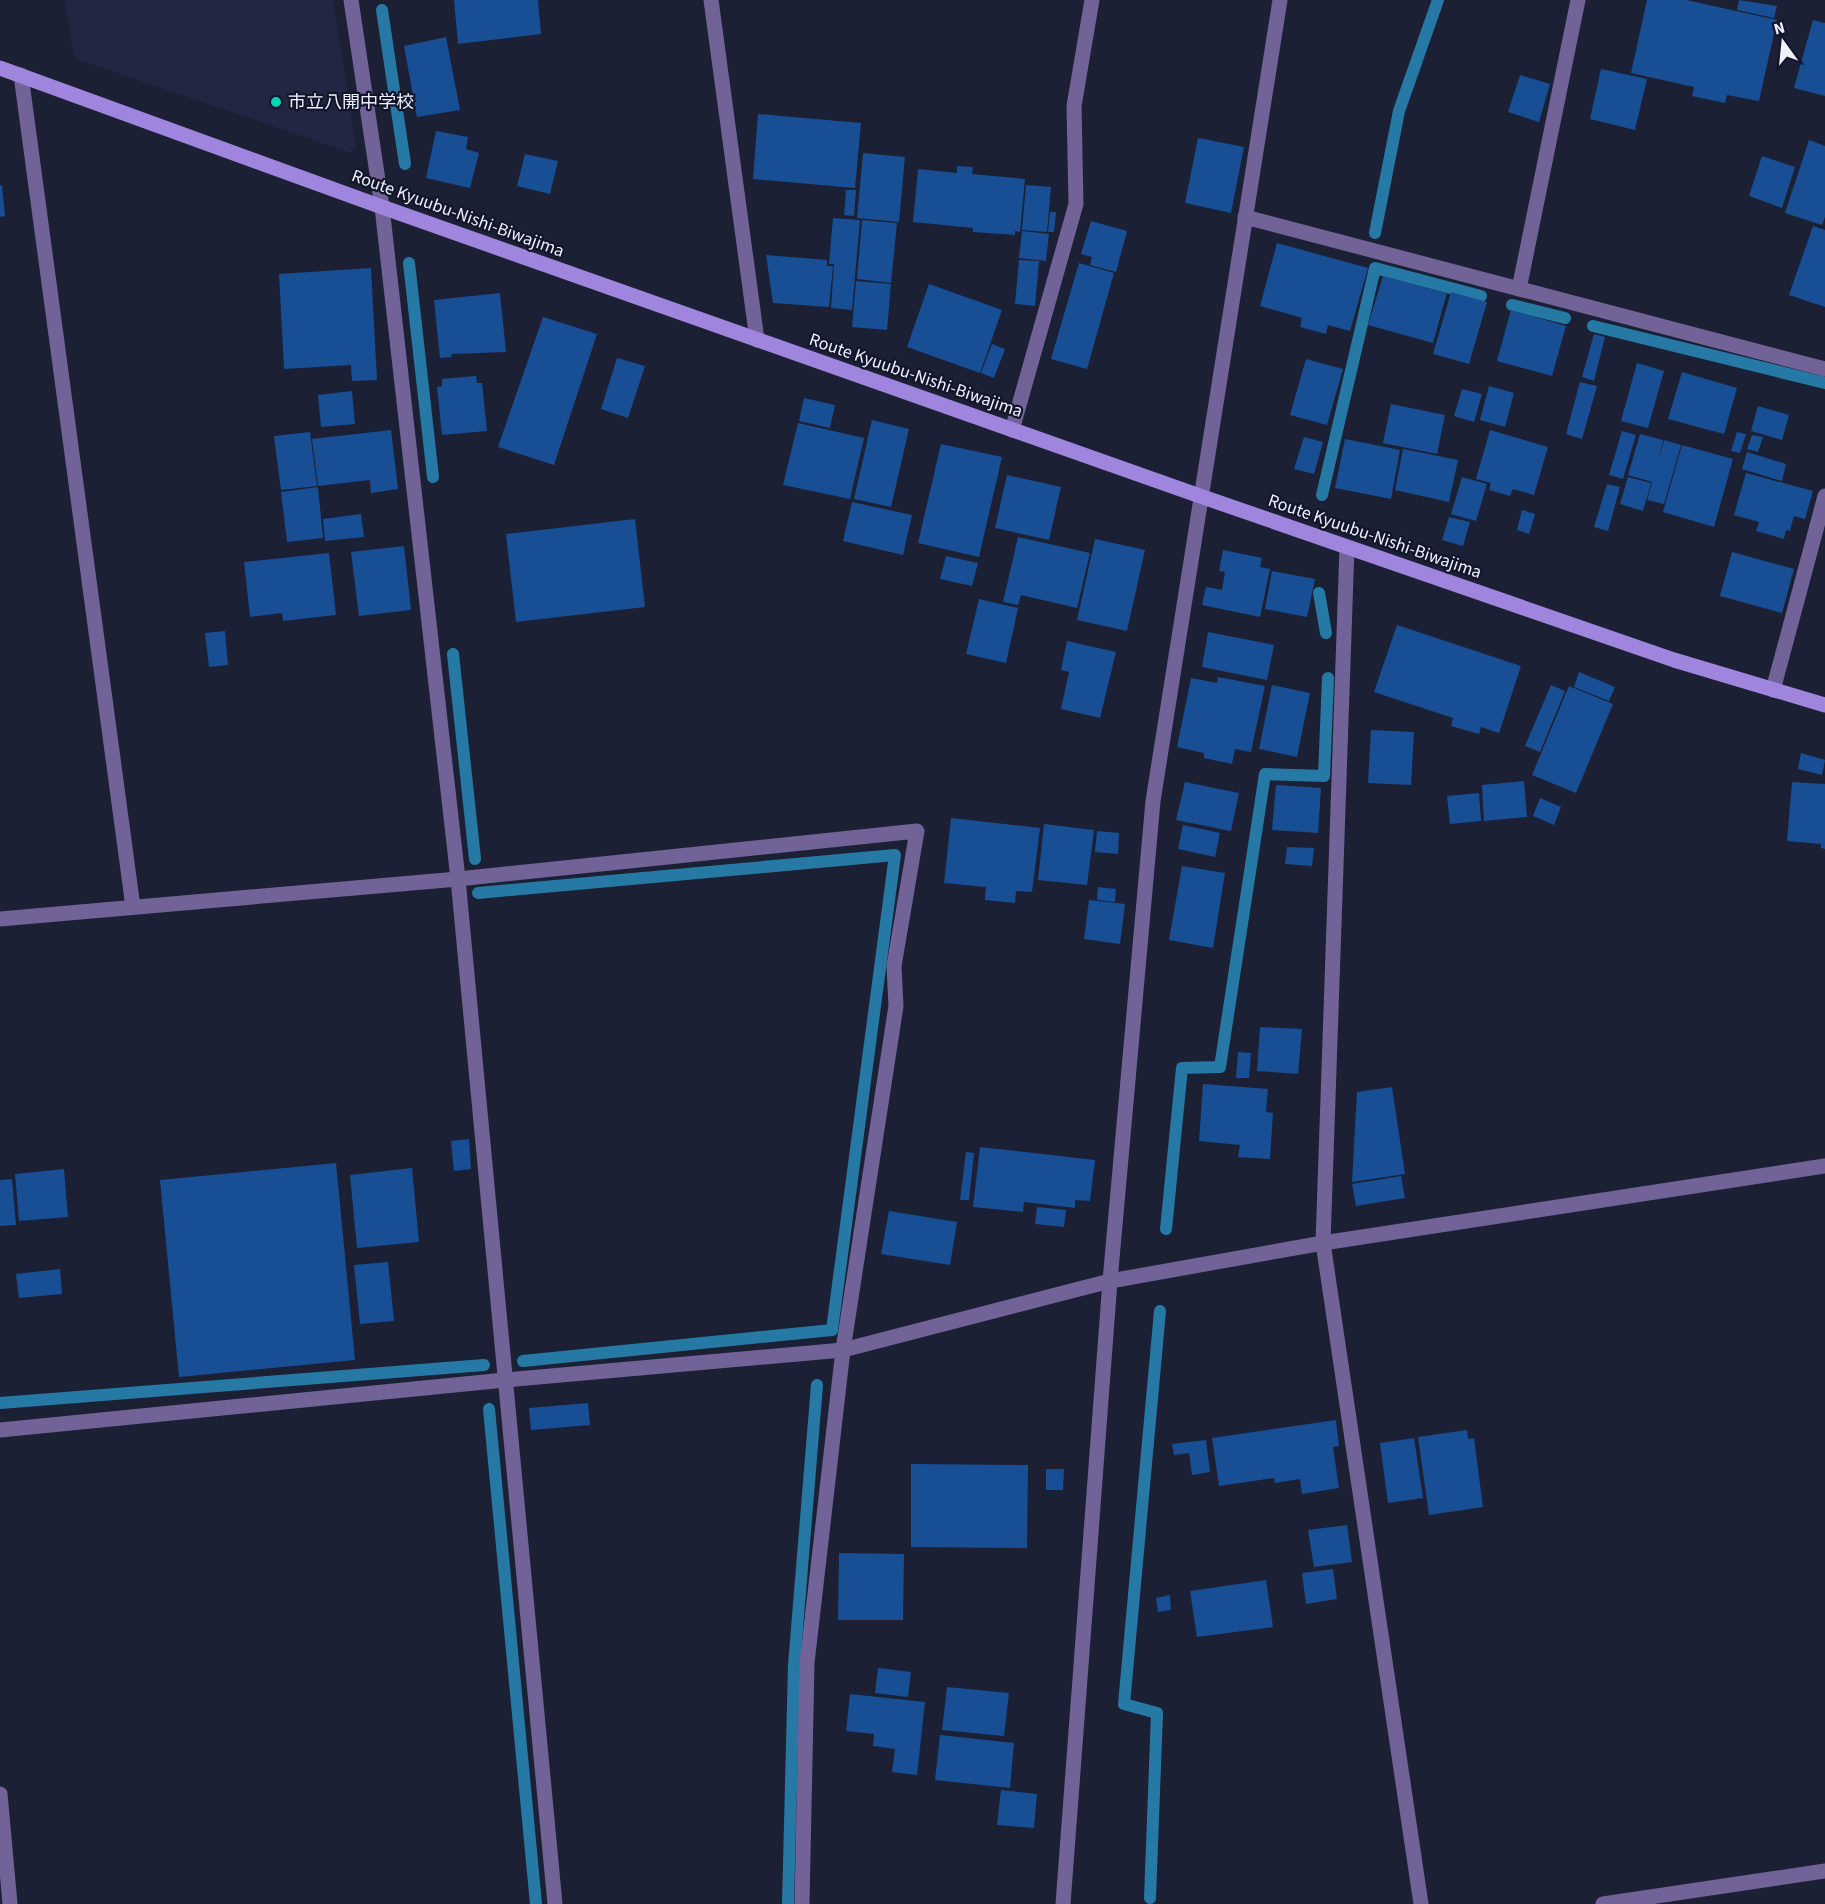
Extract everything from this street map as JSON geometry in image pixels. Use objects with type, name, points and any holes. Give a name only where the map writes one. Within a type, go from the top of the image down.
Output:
[{"type":"main road","name":"Route Kyuubu-Nishi-Biwajima","points":[[0,68],[382,207],[1200,496],[1674,660],[1825,705]]},
{"type":"street","points":[[351,0],[382,207],[458,879],[555,1904]]},
{"type":"street","points":[[711,0],[757,340]]},
{"type":"street","points":[[1012,429],[1076,204],[1074,106],[1092,0]]},
{"type":"street","points":[[1063,1904],[1110,1281],[1153,801],[1280,0]]},
{"type":"street","points":[[1519,289],[1578,0]]},
{"type":"street","points":[[21,75],[133,907]]},
{"type":"street","points":[[1245,217],[1825,369]]},
{"type":"street","points":[[1773,690],[1825,496]]},
{"type":"street","points":[[1347,547],[1323,1243],[1421,1904]]},
{"type":"street","points":[[0,919],[458,879],[917,831],[894,966],[896,1006],[843,1350],[807,1663],[802,1904]]},
{"type":"street","points":[[0,1430],[506,1380],[843,1350],[1110,1281],[1323,1243],[1825,1166]]},
{"type":"street","points":[[0,1794],[10,1904]]},
{"type":"street","points":[[1603,1904],[1825,1871]]},
{"type":"shaded area","name":"市立八開中学校","points":[[65,0],[333,0],[356,147],[351,153],[74,58]]},
{"type":"building","points":[[454,0],[538,0],[541,34],[458,44]]},
{"type":"building","points":[[1647,0],[1686,0],[1777,20],[1759,101],[1727,95],[1725,103],[1692,96],[1694,87],[1631,73]]},
{"type":"building","points":[[1739,0],[1777,6],[1774,18],[1737,10]]},
{"type":"building","points":[[1813,20],[1825,23],[1825,96],[1794,88]]},
{"type":"building","points":[[446,37],[460,110],[417,117],[404,46]]},
{"type":"building","points":[[1601,69],[1647,79],[1635,130],[1590,119]]},
{"type":"building","points":[[1520,75],[1550,84],[1539,122],[1508,112]]},
{"type":"building","points":[[758,114],[861,123],[855,188],[753,179]]},
{"type":"building","points":[[436,131],[468,137],[466,149],[479,153],[470,188],[426,178]]},
{"type":"building","points":[[1198,138],[1244,147],[1231,213],[1185,203]]},
{"type":"building","points":[[1809,140],[1825,146],[1825,217],[1822,225],[1785,213]]},
{"type":"building","points":[[863,153],[905,157],[899,222],[857,218]]},
{"type":"building","points":[[525,154],[558,161],[550,194],[517,186]]},
{"type":"building","points":[[1762,156],[1795,167],[1782,208],[1749,196]]},
{"type":"building","points":[[957,166],[973,167],[972,174],[1025,179],[1020,232],[1015,231],[1015,235],[973,232],[973,228],[913,222],[918,169],[957,173]]},
{"type":"building","points":[[2,185],[5,216],[0,217],[0,186]]},
{"type":"building","points":[[1026,185],[1051,187],[1047,232],[1022,230]]},
{"type":"building","points":[[846,190],[856,190],[854,216],[844,215]]},
{"type":"building","points":[[1050,212],[1056,212],[1054,232],[1048,232]]},
{"type":"building","points":[[833,218],[860,220],[852,310],[831,308],[834,264],[829,264]]},
{"type":"building","points":[[862,220],[897,223],[891,283],[857,279]]},
{"type":"building","points":[[1091,221],[1127,231],[1116,272],[1090,265],[1092,257],[1081,254]]},
{"type":"building","points":[[1813,226],[1825,230],[1825,307],[1789,295]]},
{"type":"building","points":[[1022,231],[1049,234],[1046,261],[1019,258]]},
{"type":"building","points":[[1277,243],[1368,268],[1350,331],[1328,325],[1326,334],[1300,327],[1302,318],[1260,306]]},
{"type":"building","points":[[766,255],[827,260],[827,266],[833,266],[829,307],[773,303]]},
{"type":"building","points":[[1019,260],[1039,261],[1035,306],[1015,304]]},
{"type":"building","points":[[1079,263],[1114,273],[1087,369],[1051,359]]},
{"type":"building","points":[[371,268],[377,380],[352,381],[351,365],[284,369],[279,274]]},
{"type":"building","points":[[1383,276],[1447,293],[1433,343],[1368,325]]},
{"type":"building","points":[[856,281],[891,284],[887,330],[852,327]]},
{"type":"building","points":[[929,284],[1002,310],[980,373],[907,347]]},
{"type":"building","points":[[1451,292],[1487,302],[1469,364],[1433,354]]},
{"type":"building","points":[[500,293],[506,352],[451,354],[452,357],[440,358],[434,300]]},
{"type":"building","points":[[1511,310],[1566,326],[1552,376],[1497,361]]},
{"type":"building","points":[[543,317],[597,334],[554,465],[498,447]]},
{"type":"building","points":[[1594,334],[1605,337],[1594,381],[1582,377]]},
{"type":"building","points":[[992,344],[1005,349],[994,378],[981,373]]},
{"type":"building","points":[[617,358],[645,366],[628,418],[601,409]]},
{"type":"building","points":[[1306,359],[1343,369],[1327,425],[1290,415]]},
{"type":"building","points":[[1637,363],[1664,371],[1648,428],[1621,421]]},
{"type":"building","points":[[1682,372],[1737,388],[1724,434],[1668,419]]},
{"type":"building","points":[[476,376],[477,383],[482,383],[487,431],[442,435],[437,387],[442,386],[442,379]]},
{"type":"building","points":[[1580,382],[1597,386],[1582,439],[1566,434]]},
{"type":"building","points":[[1489,386],[1514,393],[1505,427],[1480,420]]},
{"type":"building","points":[[1462,389],[1482,394],[1474,422],[1454,416]]},
{"type":"building","points":[[352,391],[355,424],[321,427],[318,395]]},
{"type":"building","points":[[804,398],[835,405],[830,428],[799,421]]},
{"type":"building","points":[[1391,404],[1445,415],[1437,454],[1383,443]]},
{"type":"building","points":[[1758,406],[1789,415],[1782,440],[1751,431]]},
{"type":"building","points":[[872,420],[909,429],[891,507],[854,499]]},
{"type":"building","points":[[798,423],[864,438],[850,499],[783,485]]},
{"type":"building","points":[[391,430],[398,489],[371,493],[370,480],[318,486],[312,439]]},
{"type":"building","points":[[1490,430],[1548,447],[1534,495],[1513,489],[1510,496],[1489,490],[1491,483],[1476,479]]},
{"type":"building","points":[[1622,431],[1636,435],[1623,479],[1609,475]]},
{"type":"building","points":[[310,432],[317,486],[281,490],[274,436]]},
{"type":"building","points":[[1737,432],[1746,434],[1740,453],[1731,451]]},
{"type":"building","points":[[1640,434],[1663,440],[1659,458],[1664,440],[1681,445],[1664,504],[1647,500],[1652,482],[1628,475]]},
{"type":"building","points":[[1752,435],[1763,437],[1758,452],[1747,449]]},
{"type":"building","points":[[1304,437],[1323,442],[1314,474],[1294,469]]},
{"type":"building","points":[[1345,439],[1400,450],[1391,499],[1335,488]]},
{"type":"building","points":[[941,444],[1002,457],[979,557],[918,543]]},
{"type":"building","points":[[1682,445],[1733,459],[1714,527],[1663,512]]},
{"type":"building","points":[[1403,449],[1458,460],[1449,502],[1395,490]]},
{"type":"building","points":[[1747,452],[1786,464],[1782,481],[1742,469]]},
{"type":"building","points":[[1746,473],[1813,491],[1805,519],[1794,516],[1790,531],[1786,530],[1784,539],[1756,531],[1759,522],[1734,515]]},
{"type":"building","points":[[1007,475],[1061,487],[1049,540],[995,528]]},
{"type":"building","points":[[1462,477],[1487,484],[1476,521],[1451,514]]},
{"type":"building","points":[[1628,477],[1651,483],[1643,511],[1620,504]]},
{"type":"building","points":[[1607,484],[1620,487],[1608,531],[1594,527]]},
{"type":"building","points":[[318,487],[323,538],[287,542],[281,492]]},
{"type":"building","points":[[852,502],[912,515],[903,555],[843,541]]},
{"type":"building","points":[[1522,510],[1535,514],[1529,534],[1517,530]]},
{"type":"building","points":[[361,514],[364,537],[325,541],[323,519]]},
{"type":"building","points":[[1449,517],[1470,522],[1463,546],[1442,540]]},
{"type":"building","points":[[635,519],[645,607],[516,622],[506,534]]},
{"type":"building","points":[[1018,537],[1090,553],[1077,608],[1021,595],[1018,605],[1003,602]]},
{"type":"building","points":[[1095,539],[1145,550],[1127,631],[1077,620]]},
{"type":"building","points":[[404,546],[411,610],[359,616],[351,552]]},
{"type":"building","points":[[1223,550],[1262,558],[1260,567],[1270,569],[1260,617],[1202,605],[1206,587],[1222,590],[1225,572],[1219,571]]},
{"type":"building","points":[[1732,552],[1794,569],[1782,613],[1720,596]]},
{"type":"building","points":[[329,553],[336,615],[283,621],[282,613],[250,617],[244,562]]},
{"type":"building","points":[[946,556],[978,563],[972,586],[940,579]]},
{"type":"building","points":[[1272,571],[1315,579],[1307,617],[1265,609]]},
{"type":"building","points":[[979,599],[1018,608],[1006,663],[966,654]]},
{"type":"building","points":[[1397,625],[1521,666],[1499,733],[1481,727],[1479,734],[1451,726],[1453,718],[1374,692]]},
{"type":"building","points":[[225,631],[228,665],[209,667],[205,633]]},
{"type":"building","points":[[1208,632],[1274,645],[1267,680],[1202,667]]},
{"type":"building","points":[[1067,641],[1116,652],[1100,718],[1061,709],[1069,672],[1061,670]]},
{"type":"building","points":[[1579,672],[1615,687],[1609,701],[1574,687]]},
{"type":"building","points":[[1218,677],[1265,686],[1251,752],[1235,749],[1232,764],[1204,758],[1204,753],[1177,747],[1191,678],[1217,683]]},
{"type":"building","points":[[1272,685],[1310,693],[1297,757],[1259,749]]},
{"type":"building","points":[[1551,685],[1565,691],[1540,752],[1525,746]]},
{"type":"building","points":[[1569,686],[1613,704],[1576,793],[1532,775]]},
{"type":"building","points":[[1371,730],[1414,732],[1411,785],[1368,783]]},
{"type":"building","points":[[1801,753],[1825,760],[1822,775],[1798,769]]},
{"type":"building","points":[[1524,781],[1527,817],[1484,821],[1482,785]]},
{"type":"building","points":[[1185,782],[1239,793],[1231,831],[1176,820]]},
{"type":"building","points":[[1792,782],[1825,784],[1825,849],[1821,848],[1821,844],[1787,841]]},
{"type":"building","points":[[1276,785],[1321,788],[1318,833],[1272,830]]},
{"type":"building","points":[[1479,793],[1481,821],[1450,824],[1447,796]]},
{"type":"building","points":[[1540,798],[1561,807],[1554,825],[1533,816]]},
{"type":"building","points":[[951,818],[1040,828],[1032,892],[1016,891],[1015,903],[985,900],[986,887],[944,883]]},
{"type":"building","points":[[1044,824],[1094,830],[1087,885],[1038,880]]},
{"type":"building","points":[[1183,825],[1220,833],[1215,857],[1178,849]]},
{"type":"building","points":[[1097,831],[1119,833],[1118,854],[1095,852]]},
{"type":"building","points":[[1287,847],[1314,848],[1312,866],[1285,864]]},
{"type":"building","points":[[1182,866],[1225,873],[1213,948],[1169,940]]},
{"type":"building","points":[[1098,887],[1116,889],[1115,902],[1097,900]]},
{"type":"building","points":[[1089,900],[1125,904],[1120,944],[1084,939]]},
{"type":"building","points":[[1260,1027],[1302,1029],[1298,1074],[1257,1071]]},
{"type":"building","points":[[1238,1052],[1251,1053],[1249,1078],[1236,1078]]},
{"type":"building","points":[[1203,1084],[1268,1089],[1266,1112],[1273,1113],[1270,1159],[1238,1157],[1240,1145],[1199,1141]]},
{"type":"building","points":[[1392,1087],[1405,1174],[1352,1182],[1357,1092]]},
{"type":"building","points":[[469,1139],[471,1169],[454,1171],[451,1141]]},
{"type":"building","points":[[980,1147],[1095,1160],[1090,1201],[1075,1200],[1075,1208],[1024,1202],[1023,1212],[973,1207]]},
{"type":"building","points":[[966,1152],[974,1153],[969,1200],[960,1200]]},
{"type":"building","points":[[336,1163],[355,1360],[179,1377],[160,1180]]},
{"type":"building","points":[[412,1168],[419,1242],[357,1248],[350,1175]]},
{"type":"building","points":[[64,1169],[68,1217],[19,1221],[15,1174]]},
{"type":"building","points":[[1401,1176],[1405,1198],[1356,1206],[1352,1184]]},
{"type":"building","points":[[12,1179],[16,1225],[0,1226],[0,1180]]},
{"type":"building","points":[[1037,1207],[1066,1210],[1064,1227],[1035,1224]]},
{"type":"building","points":[[889,1211],[957,1222],[950,1265],[881,1254]]},
{"type":"building","points":[[388,1262],[394,1321],[360,1324],[354,1265]]},
{"type":"building","points":[[60,1269],[62,1294],[19,1298],[16,1274]]},
{"type":"building","points":[[588,1403],[590,1425],[531,1430],[529,1408]]},
{"type":"building","points":[[1336,1420],[1339,1446],[1333,1447],[1339,1488],[1302,1494],[1300,1479],[1275,1483],[1274,1478],[1219,1486],[1212,1438]]},
{"type":"building","points":[[1467,1430],[1468,1439],[1474,1438],[1483,1507],[1429,1515],[1418,1437]]},
{"type":"building","points":[[1414,1438],[1423,1498],[1388,1503],[1380,1443]]},
{"type":"building","points":[[1206,1440],[1210,1472],[1192,1475],[1189,1453],[1174,1455],[1172,1444]]},
{"type":"building","points":[[911,1464],[1028,1465],[1027,1548],[911,1547]]},
{"type":"building","points":[[1046,1469],[1064,1469],[1063,1490],[1046,1490]]},
{"type":"building","points":[[1347,1525],[1352,1562],[1314,1567],[1308,1530]]},
{"type":"building","points":[[839,1553],[904,1554],[903,1620],[838,1620]]},
{"type":"building","points":[[1333,1569],[1337,1599],[1306,1604],[1302,1573]]},
{"type":"building","points":[[1266,1580],[1273,1627],[1197,1637],[1190,1591]]},
{"type":"building","points":[[1170,1595],[1171,1610],[1158,1612],[1156,1598]]},
{"type":"building","points":[[878,1668],[911,1672],[908,1697],[875,1693]]},
{"type":"building","points":[[947,1687],[1009,1693],[1004,1736],[942,1730]]},
{"type":"building","points":[[850,1694],[925,1702],[917,1775],[892,1772],[895,1749],[873,1746],[874,1734],[846,1731]]},
{"type":"building","points":[[940,1735],[1014,1743],[1010,1788],[935,1780]]},
{"type":"building","points":[[1001,1790],[1037,1794],[1034,1828],[997,1825]]},
{"type":"waterway","points":[[1375,233],[1399,111],[1438,0]]},
{"type":"waterway","points":[[382,10],[405,164]]},
{"type":"waterway","points":[[409,263],[433,477]]},
{"type":"waterway","points":[[1322,495],[1375,268],[1481,296]]},
{"type":"waterway","points":[[1512,305],[1565,318]]},
{"type":"waterway","points":[[1593,326],[1825,383]]},
{"type":"waterway","points":[[1319,593],[1326,633]]},
{"type":"waterway","points":[[453,654],[475,859]]},
{"type":"waterway","points":[[1166,1229],[1182,1068],[1220,1067],[1265,774],[1324,776],[1328,678]]},
{"type":"waterway","points":[[478,893],[895,855],[832,1330],[523,1361]]},
{"type":"waterway","points":[[1150,1898],[1157,1713],[1124,1704],[1160,1311]]},
{"type":"waterway","points":[[0,1403],[484,1365]]},
{"type":"waterway","points":[[788,1904],[794,1665],[817,1385]]},
{"type":"waterway","points":[[489,1409],[536,1904]]},
{"type":"place","name":"市立八開中学校","points":[[276,102]]}]
